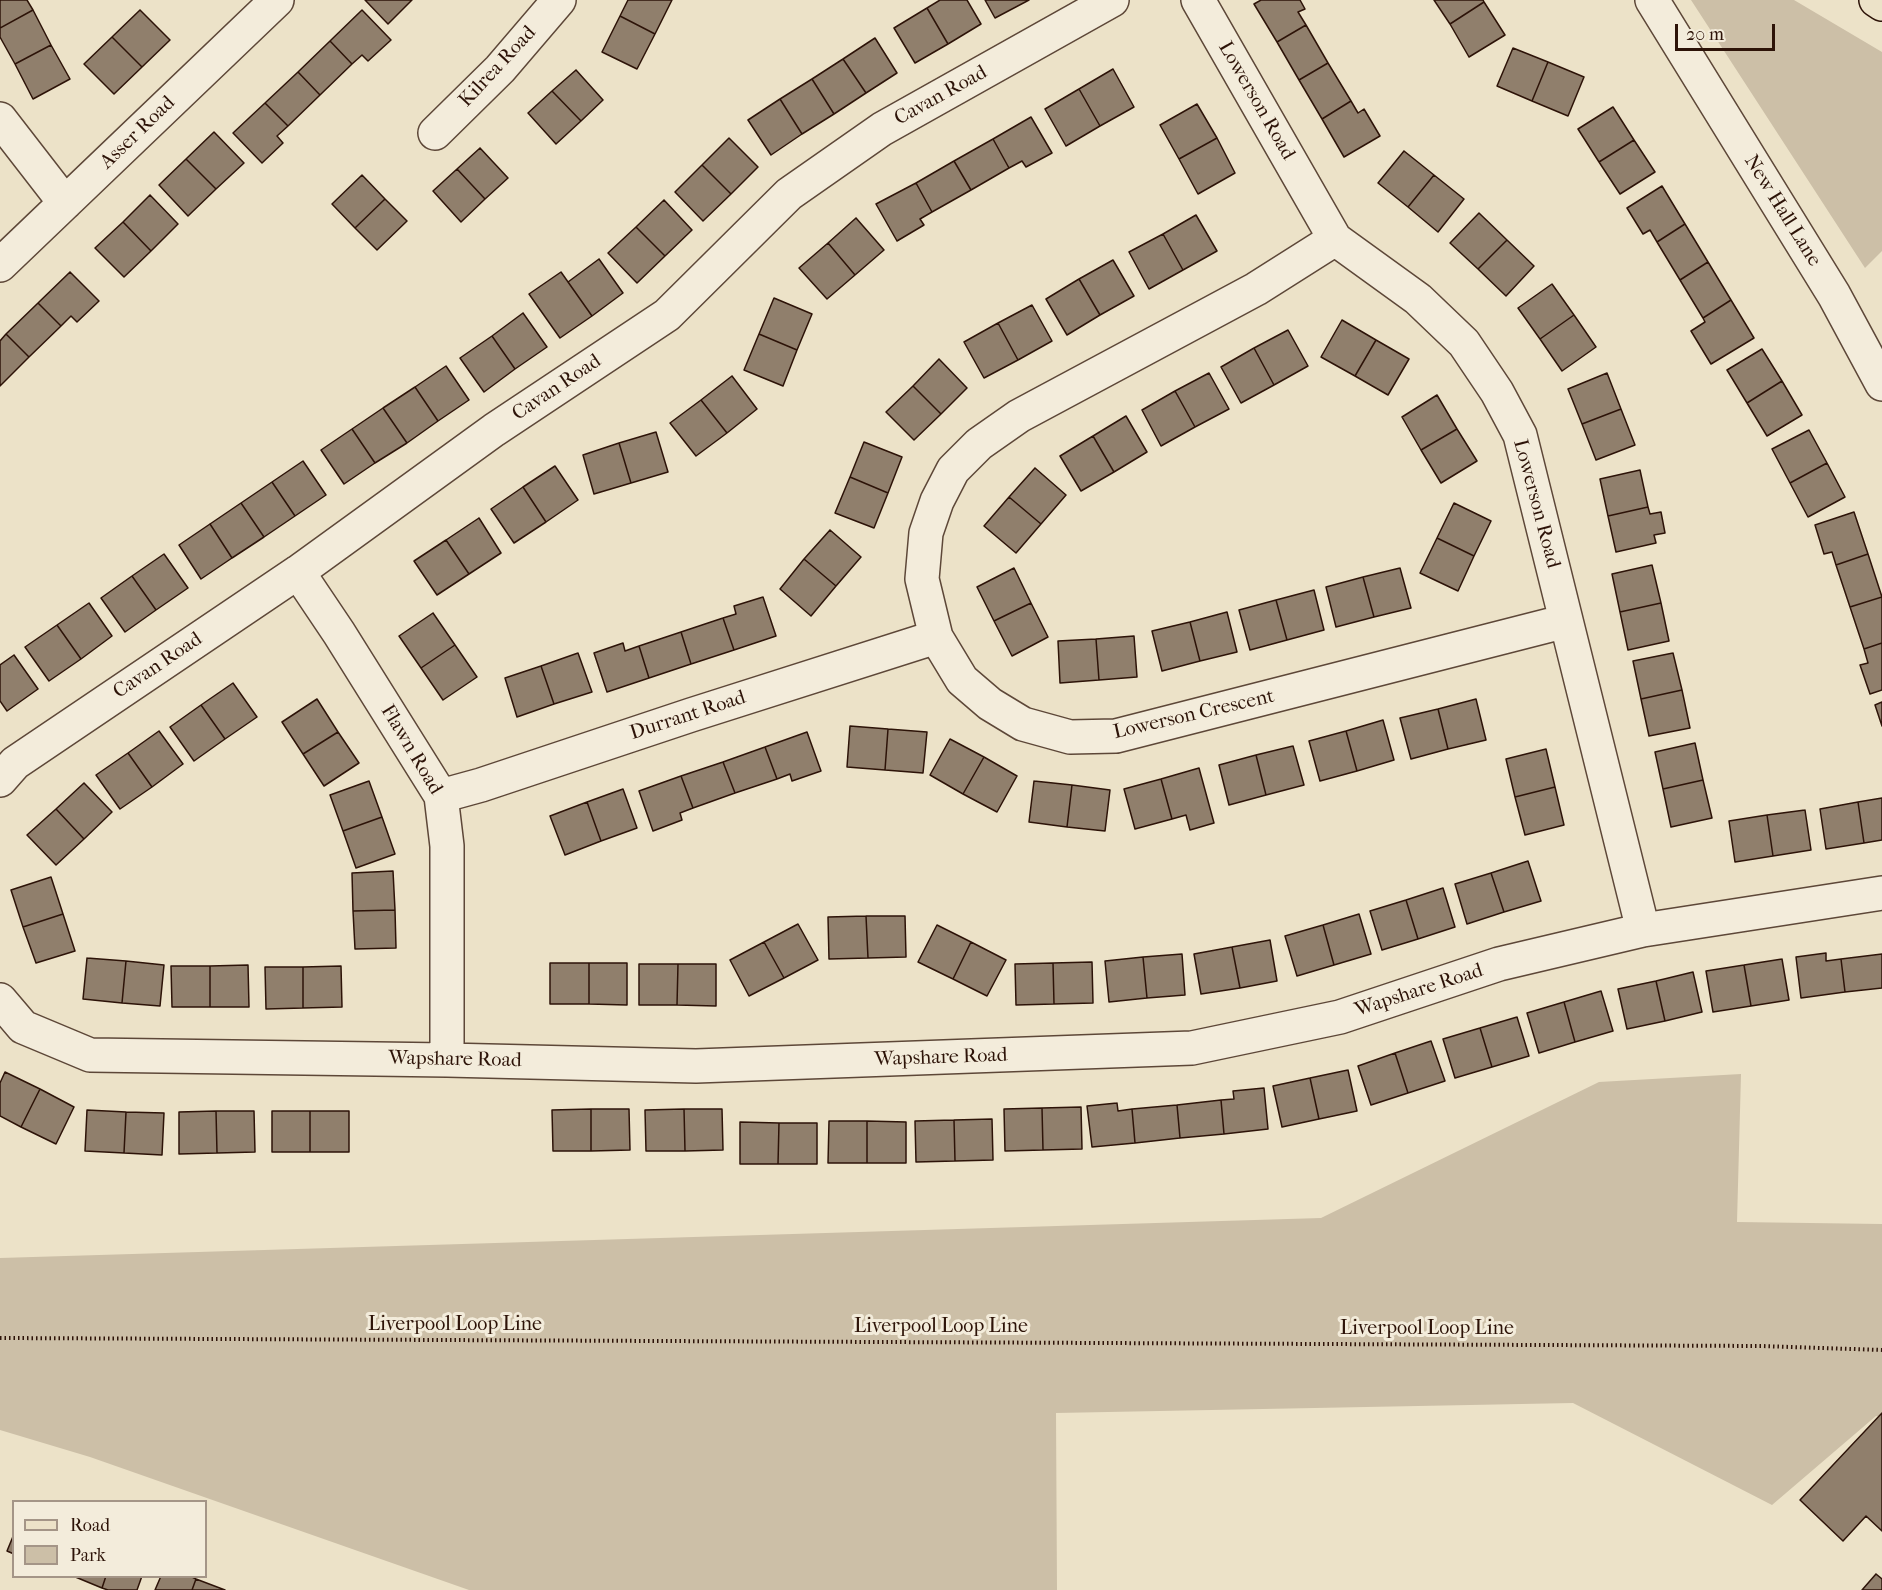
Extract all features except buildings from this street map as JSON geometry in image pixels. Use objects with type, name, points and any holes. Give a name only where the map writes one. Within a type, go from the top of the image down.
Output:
[{"type":"main road","points":[[1876,0],[1882,4]]},
{"type":"street","name":"Asser Road","points":[[0,265],[277,0]]},
{"type":"street","name":"Kilrea Road","points":[[435,133],[500,69],[560,0]]},
{"type":"street","name":"Cavan Road","points":[[0,780],[15,763],[298,572],[494,430],[667,315],[789,194],[882,129],[1112,0]]},
{"type":"street","name":"Lowerson Road","points":[[1198,0],[1335,239],[1418,299],[1464,343],[1497,392],[1520,435],[1643,930]]},
{"type":"street","name":"New Hall Lane","points":[[1652,0],[1834,295],[1882,384]]},
{"type":"street","points":[[0,119],[65,203]]},
{"type":"street","name":"Lowerson Crescent","points":[[1335,239],[1256,289],[1019,416],[979,444],[953,470],[937,501],[926,533],[922,579],[936,637],[962,680],[990,704],[1023,724],[1070,736],[1116,736],[1566,621]]},
{"type":"street","name":"Flawn Road","points":[[298,572],[441,796],[447,846],[447,1060]]},
{"type":"street","name":"Durrant Road","points":[[441,796],[936,637]]},
{"type":"street","name":"Wapshare Road","points":[[0,1000],[22,1027],[90,1055],[696,1066],[1192,1048],[1340,1017],[1499,964],[1643,930],[1882,893]]},
{"type":"path","name":"Liverpool Loop Line","points":[[0,1338],[1761,1346],[1882,1350]]},
{"type":"green space","points":[[1691,0],[1794,0],[1882,52],[1882,251],[1865,268]]},
{"type":"green space","points":[[1741,1074],[1737,1222],[1882,1224],[1882,1417],[1876,1416],[1772,1505],[1573,1403],[1056,1413],[1057,1590],[469,1590],[90,1457],[0,1430],[0,1258],[1321,1218],[1599,1082]]}]
